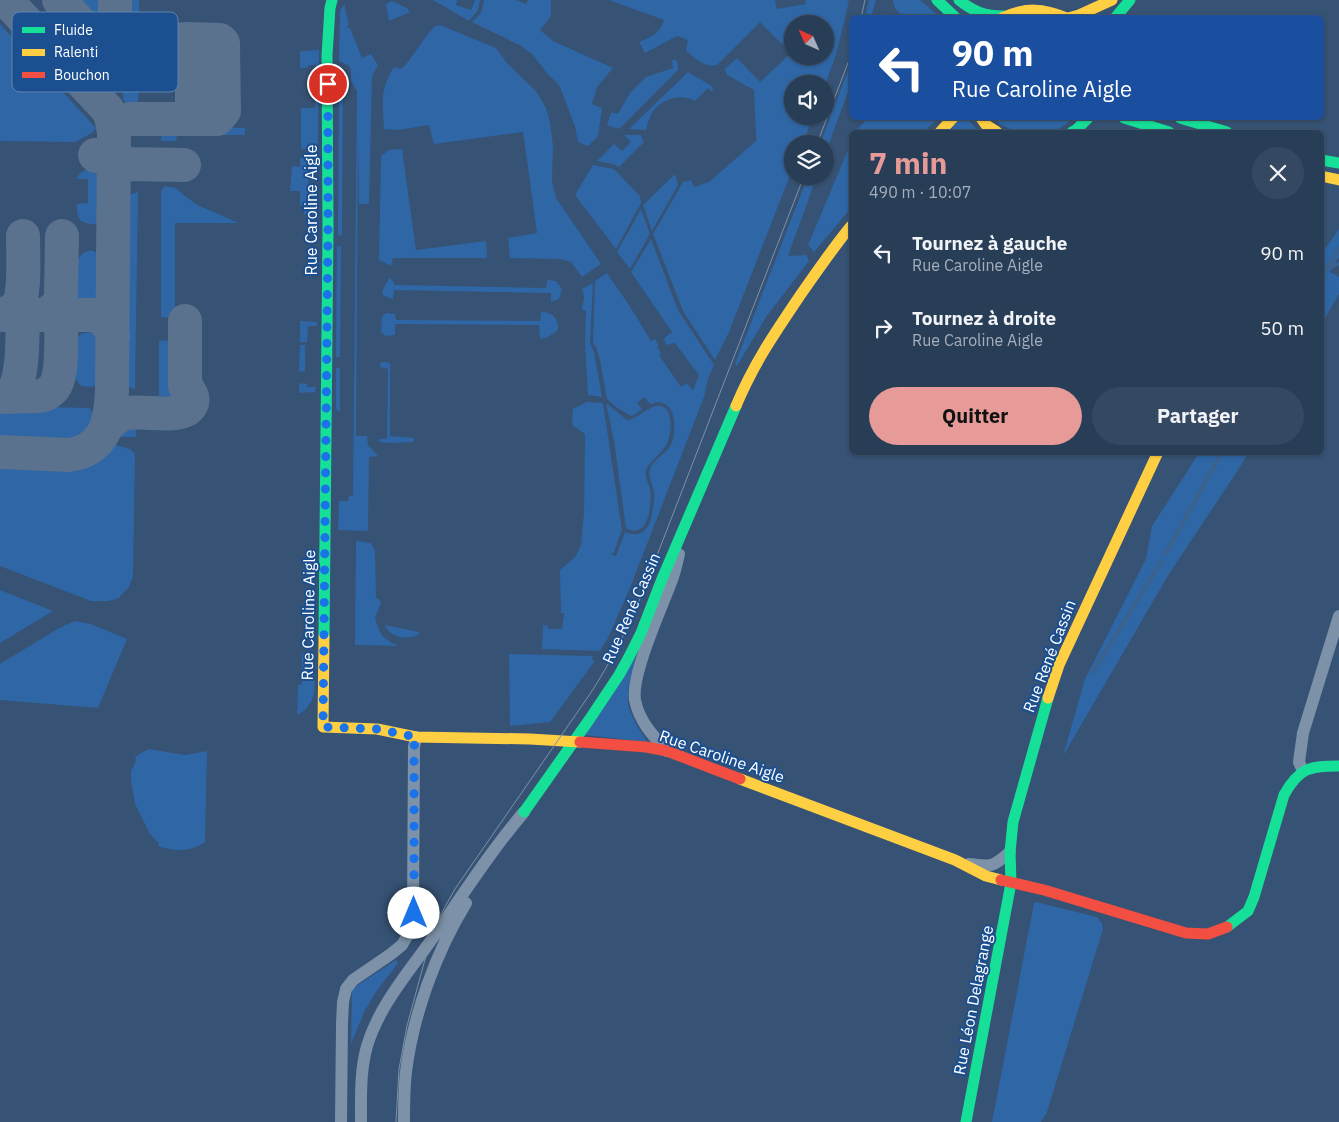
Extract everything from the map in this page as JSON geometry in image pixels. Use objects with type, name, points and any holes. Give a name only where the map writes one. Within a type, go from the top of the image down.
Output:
[{"type":"street","name":"Rue Caroline Aigle","points":[[332,0],[327,55],[328,229],[323,727],[377,729],[416,737],[530,739],[646,747],[668,751],[959,862],[986,876],[1044,890],[1186,933],[1208,934],[1228,927],[1248,911],[1254,897],[1284,795],[1292,780],[1303,771]]},
{"type":"street","points":[[937,0],[953,15]]},
{"type":"street","points":[[959,0],[974,12],[987,15]]},
{"type":"street","points":[[1081,15],[1112,0]]},
{"type":"street","points":[[1118,15],[1130,0]]},
{"type":"street","points":[[1008,15],[1019,11],[1036,9],[1052,11],[1061,15]]},
{"type":"street","points":[[942,130],[951,120]]},
{"type":"street","points":[[982,120],[994,130]]},
{"type":"street","points":[[1076,130],[1086,120]]},
{"type":"street","points":[[1130,120],[1163,130]]},
{"type":"street","points":[[1187,120],[1220,130]]},
{"type":"street","points":[[1324,160],[1339,163]]},
{"type":"street","points":[[1324,167],[1339,169]]},
{"type":"street","points":[[1324,177],[1339,180]]},
{"type":"street","name":"Rue René Cassin","points":[[361,1122],[363,1063],[374,1028],[382,1011],[619,675],[640,633],[750,374],[774,333],[830,252],[849,228]]},
{"type":"street","points":[[800,296],[849,244]]},
{"type":"street","name":"Rue René Cassin","points":[[1011,883],[1010,852],[1013,822],[1047,698],[1059,665],[1086,605],[1157,455]]},
{"type":"street","points":[[668,751],[644,724],[635,700],[635,683],[673,577],[690,516]]},
{"type":"street","points":[[1339,616],[1303,733],[1299,762],[1303,771],[1322,766],[1339,766]]},
{"type":"street","points":[[341,1122],[342,1023],[346,989],[353,980],[402,945],[412,928],[414,913],[414,755],[416,737]]},
{"type":"street","points":[[404,1122],[408,1059],[421,1007],[434,969],[460,913],[524,812]]},
{"type":"street","points":[[959,862],[985,866],[992,865],[1010,852]]},
{"type":"street","name":"Rue Léon Delagrange","points":[[966,1122],[1011,883]]},
{"type":"shaded area","points":[[70,0],[107,0],[106,12],[80,12]]},
{"type":"shaded area","points":[[125,0],[139,0],[139,12],[124,12]]},
{"type":"shaded area","points":[[433,0],[457,0],[456,5],[471,10],[475,0],[480,0],[478,10],[469,21]]},
{"type":"shaded area","points":[[484,0],[516,0],[526,4],[528,0],[551,0],[551,16],[540,30],[553,41],[613,68],[597,87],[592,104],[602,108],[598,136],[588,146],[578,142],[575,126],[559,85],[532,54],[521,46],[472,22],[481,13]]},
{"type":"shaded area","points":[[609,0],[775,0],[777,9],[806,4],[805,0],[849,1],[834,60],[834,15],[784,15],[784,46],[760,22],[717,65],[713,66],[704,64],[686,50],[688,40],[677,36],[645,53],[639,42],[658,32],[664,20]]},
{"type":"shaded area","points":[[869,0],[876,0],[872,15],[865,15]]},
{"type":"shaded area","points":[[893,0],[920,0],[938,15],[904,15],[895,7]]},
{"type":"shaded area","points":[[392,1],[407,8],[410,12],[389,21],[386,4]]},
{"type":"shaded area","points":[[345,4],[349,25],[346,27],[350,28],[362,58],[371,54],[378,65],[372,76],[369,204],[359,204],[358,136],[356,436],[367,436],[368,445],[378,456],[369,457],[368,531],[338,530],[339,501],[348,501],[349,496],[353,495],[357,91],[351,81],[349,66],[339,61],[340,10]]},
{"type":"shaded area","points":[[0,24],[12,37],[12,92],[63,92],[96,128],[92,133],[75,142],[0,141]]},
{"type":"shaded area","points":[[440,25],[496,48],[507,63],[536,91],[546,108],[553,146],[552,181],[556,198],[601,264],[582,277],[571,262],[560,259],[510,258],[508,238],[537,233],[523,132],[434,144],[429,125],[398,130],[384,129],[383,97],[389,75],[394,67],[401,69],[431,30],[435,26]]},
{"type":"shaded area","points":[[319,50],[318,149],[301,149],[301,108],[315,108],[316,65],[300,68],[300,52]]},
{"type":"shaded area","points":[[737,58],[760,82],[784,60],[784,65],[832,65],[829,75],[784,75],[784,125],[810,125],[806,135],[784,135],[784,185],[786,185],[729,332],[715,360],[683,311],[653,234],[683,182],[691,180],[694,187],[709,182],[757,140],[754,90],[727,75],[725,69]]},
{"type":"shaded area","points":[[672,60],[676,60],[678,70],[619,129],[607,125],[611,112],[618,114],[630,93],[646,77],[673,68]]},
{"type":"shaded area","points":[[849,68],[849,89],[832,135],[823,135],[827,125],[834,125],[834,107]]},
{"type":"shaded area","points":[[339,71],[343,74],[342,236],[338,235]]},
{"type":"shaded area","points":[[688,72],[712,86],[712,92],[708,88],[695,101],[689,98],[676,97],[665,101],[651,114],[646,130],[629,129]]},
{"type":"shaded area","points":[[123,92],[139,92],[138,102],[126,103],[123,99]]},
{"type":"shaded area","points":[[867,120],[937,120],[925,130],[857,129]]},
{"type":"shaded area","points":[[959,120],[969,120],[977,130],[951,130]]},
{"type":"shaded area","points":[[996,120],[1071,120],[1054,130],[1014,130]]},
{"type":"shaded area","points":[[162,126],[245,128],[245,135],[177,135],[176,141],[161,141]]},
{"type":"shaded area","points":[[624,135],[641,135],[644,142],[619,167],[597,161],[614,144],[622,151],[631,142]]},
{"type":"shaded area","points":[[849,148],[849,210],[814,252],[808,245]]},
{"type":"shaded area","points":[[402,149],[416,250],[486,241],[487,258],[393,258],[391,266],[379,260],[381,156],[389,150]]},
{"type":"shaded area","points":[[300,158],[317,158],[318,160],[317,163],[309,163],[308,214],[304,214],[304,207],[300,205],[300,191],[290,191],[292,166],[300,167]]},
{"type":"shaded area","points":[[593,165],[614,169],[640,196],[641,203],[616,249],[575,195]]},
{"type":"shaded area","points":[[89,168],[99,171],[105,178],[104,215],[103,219],[97,224],[81,221],[78,213],[77,204],[88,203],[88,179],[77,179],[80,173]]},
{"type":"shaded area","points":[[675,174],[678,185],[652,231],[643,205]]},
{"type":"shaded area","points":[[805,185],[814,185],[788,256],[806,255],[809,261],[766,317],[737,366],[735,364]]},
{"type":"shaded area","points":[[164,186],[175,188],[197,205],[239,223],[175,223],[175,318],[161,317],[161,192]]},
{"type":"shaded area","points":[[138,192],[135,389],[123,383],[123,201],[128,195]]},
{"type":"shaded area","points":[[641,209],[650,234],[630,269],[617,252]]},
{"type":"shaded area","points":[[1339,229],[1339,257],[1330,272],[1339,277],[1339,294],[1324,320],[1324,251]]},
{"type":"shaded area","points":[[651,239],[678,310],[714,365],[708,379],[704,397],[630,588],[608,638],[600,651],[542,649],[543,625],[548,626],[548,629],[562,629],[564,613],[561,613],[560,570],[576,556],[581,545],[584,512],[585,434],[572,425],[573,409],[587,402],[603,403],[622,530],[614,552],[611,554],[616,556],[625,532],[638,534],[643,532],[649,524],[654,498],[649,475],[650,469],[653,463],[666,452],[673,437],[673,416],[671,410],[665,404],[658,402],[650,404],[644,397],[637,403],[642,409],[631,416],[607,399],[600,360],[593,343],[595,281],[607,273],[651,341],[655,339],[661,353],[659,355],[681,387],[687,383],[693,390],[699,375],[675,343],[666,345],[664,338],[672,332],[631,272]]},
{"type":"shaded area","points":[[341,246],[340,357],[336,357],[337,247]]},
{"type":"shaded area","points":[[91,250],[99,254],[104,261],[104,297],[98,304],[90,307],[82,304],[76,297],[77,260],[83,253]]},
{"type":"shaded area","points":[[390,277],[395,285],[546,288],[547,280],[556,281],[562,289],[559,299],[551,302],[551,293],[394,290],[393,299],[384,296],[382,293]]},
{"type":"shaded area","points":[[593,283],[590,343],[594,352],[602,397],[588,395],[585,346],[586,311],[582,310],[584,296],[582,289]]},
{"type":"shaded area","points":[[541,312],[549,313],[556,319],[558,330],[540,339],[539,325],[395,324],[395,335],[386,336],[381,333],[382,316],[386,313],[395,314],[396,320],[540,321]]},
{"type":"shaded area","points":[[300,321],[317,322],[317,326],[308,326],[307,342],[300,342]]},
{"type":"shaded area","points":[[90,332],[102,339],[105,348],[105,358],[101,380],[95,386],[88,387],[81,386],[75,379],[75,341],[81,334]]},
{"type":"shaded area","points":[[159,341],[174,341],[175,391],[170,397],[159,396]]},
{"type":"shaded area","points":[[300,345],[305,345],[305,371],[299,372]]},
{"type":"shaded area","points":[[381,362],[390,363],[390,436],[415,438],[413,442],[380,442],[379,439],[387,439],[388,369],[380,367]]},
{"type":"shaded area","points":[[336,368],[340,368],[340,412],[336,409]]},
{"type":"shaded area","points":[[299,383],[307,384],[307,387],[316,387],[315,392],[299,393]]},
{"type":"shaded area","points":[[606,403],[627,420],[656,406],[665,408],[670,416],[671,427],[667,443],[663,450],[649,464],[646,471],[651,493],[648,517],[643,526],[636,531],[626,528],[614,441]]},
{"type":"shaded area","points":[[0,406],[89,408],[93,412],[94,421],[88,431],[76,441],[0,436]]},
{"type":"shaded area","points":[[136,424],[136,437],[120,437],[116,445],[130,449],[135,454],[133,576],[129,587],[119,598],[108,601],[91,601],[0,566],[0,464],[11,462],[66,467],[84,466],[102,455],[123,427]]},
{"type":"shaded area","points":[[1198,455],[1247,455],[1169,574],[1063,756],[1085,679],[1146,559],[1152,526]]},
{"type":"shaded area","points":[[356,541],[371,543],[375,550],[376,598],[381,603],[375,618],[382,635],[397,646],[355,645]]},
{"type":"shaded area","points":[[0,590],[53,611],[0,643]]},
{"type":"shaded area","points":[[75,621],[91,624],[127,639],[98,708],[0,700],[0,664],[59,628]]},
{"type":"shaded area","points":[[385,625],[419,632],[418,635],[413,637],[399,637],[391,633]]},
{"type":"shaded area","points":[[302,653],[314,653],[314,688],[311,702],[297,715],[298,685],[302,684]]},
{"type":"shaded area","points":[[509,654],[593,656],[592,660],[595,661],[550,722],[510,726]]},
{"type":"shaded area","points":[[636,657],[629,686],[628,703],[639,729],[648,742],[585,735]]},
{"type":"shaded area","points":[[149,749],[185,755],[207,751],[205,842],[194,848],[176,850],[158,846],[159,843],[150,834],[135,804],[131,772],[136,760],[135,757]]},
{"type":"shaded area","points":[[1034,903],[1097,917],[1102,923],[1103,929],[1047,1112],[1041,1122],[992,1122]]},
{"type":"shaded area","points":[[396,960],[398,963],[365,1010],[351,1044],[352,989]]},
{"type":"waterway","points":[[1324,273],[1339,248]]},
{"type":"waterway","points":[[1327,268],[1339,264]]},
{"type":"waterway","points":[[1166,553],[1220,455]]},
{"type":"waterway","points":[[1093,672],[1161,562]]},
{"type":"taxiway","points":[[6,0],[17,12]]},
{"type":"taxiway","points":[[59,0],[70,12]]},
{"type":"taxiway","points":[[115,0],[115,12]]},
{"type":"taxiway","points":[[185,119],[190,115],[192,108],[192,45],[188,39]]},
{"type":"taxiway","points":[[114,132],[120,123],[130,119],[217,119],[224,111],[223,43],[220,40],[178,40]]},
{"type":"taxiway","points":[[0,452],[68,455],[80,452],[90,448],[98,441],[104,432],[110,412],[112,389],[114,132],[111,116],[91,92]]},
{"type":"taxiway","points":[[96,156],[104,156],[130,164],[184,165]]},
{"type":"taxiway","points":[[5,314],[17,306],[22,295],[23,236]]},
{"type":"taxiway","points":[[43,315],[54,308],[61,297],[62,236]]},
{"type":"taxiway","points":[[1,397],[14,392],[17,383],[22,354],[23,314]]},
{"type":"taxiway","points":[[0,315],[95,315],[107,323],[113,336]]},
{"type":"taxiway","points":[[0,397],[39,396],[52,390],[57,382],[60,367],[61,315]]},
{"type":"taxiway","points":[[106,428],[121,415],[128,413],[171,413],[188,409],[192,403],[192,398],[185,386],[185,321]]},
{"type":"tram line","points":[[862,15],[865,0]]},
{"type":"tram line","points":[[820,135],[849,60]]},
{"type":"tram line","points":[[396,1122],[399,1069],[407,1026],[437,921],[455,889],[590,694],[626,630],[644,589],[801,185]]},
{"type":"traffic: fast","points":[[324,637],[328,229],[327,55],[332,0]]},
{"type":"traffic: fast","points":[[937,0],[953,15]]},
{"type":"traffic: fast","points":[[959,0],[970,8],[991,15]]},
{"type":"traffic: fast","points":[[1118,15],[1130,0]]},
{"type":"traffic: fast","points":[[1076,130],[1086,120]]},
{"type":"traffic: fast","points":[[1130,120],[1163,130]]},
{"type":"traffic: fast","points":[[1187,120],[1220,130]]},
{"type":"traffic: fast","points":[[1324,160],[1339,163]]},
{"type":"traffic: fast","points":[[524,812],[589,720],[629,657],[641,633],[736,406]]},
{"type":"traffic: fast","points":[[966,1122],[1011,883],[1010,852],[1013,822],[1048,698]]},
{"type":"traffic: fast","points":[[1227,927],[1248,911],[1254,897],[1284,795],[1289,786],[1306,770],[1339,766]]},
{"type":"traffic: slow","points":[[1079,15],[1112,0]]},
{"type":"traffic: slow","points":[[1009,15],[1034,10],[1058,15]]},
{"type":"traffic: slow","points":[[942,130],[951,120]]},
{"type":"traffic: slow","points":[[982,120],[994,130]]},
{"type":"traffic: slow","points":[[1324,177],[1339,180]]},
{"type":"traffic: slow","points":[[736,406],[749,377],[773,337],[799,297],[849,228]]},
{"type":"traffic: slow","points":[[1048,698],[1059,665],[1157,455]]},
{"type":"traffic: slow","points":[[324,637],[323,727],[377,729],[416,737],[580,742]]},
{"type":"traffic: slow","points":[[740,779],[955,860],[986,876],[1001,880]]},
{"type":"traffic: jam","points":[[580,742],[646,747],[667,751],[740,779]]},
{"type":"traffic: jam","points":[[1001,880],[1044,890],[1186,933],[1208,934],[1227,927]]},
{"type":"route","points":[[328,84],[323,727],[377,729],[416,737],[414,747],[414,913]]}]
